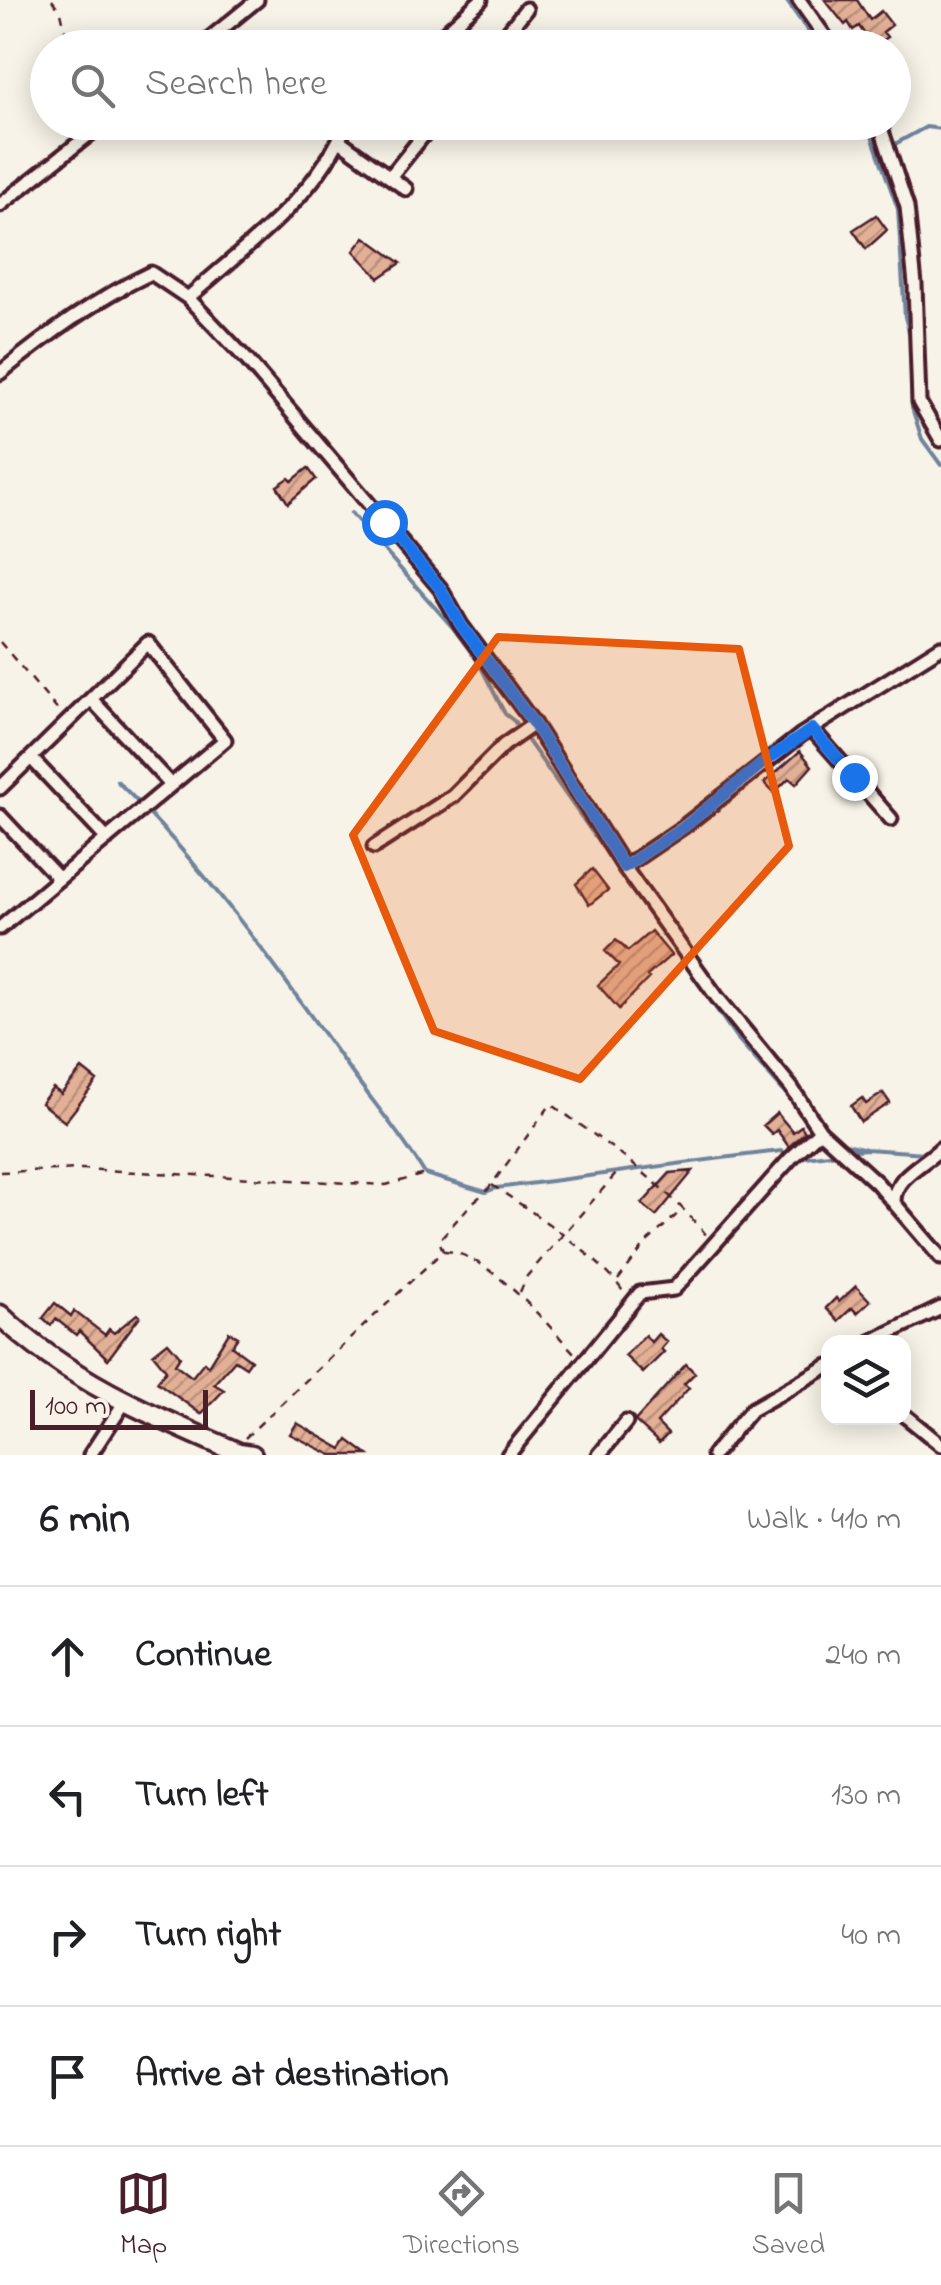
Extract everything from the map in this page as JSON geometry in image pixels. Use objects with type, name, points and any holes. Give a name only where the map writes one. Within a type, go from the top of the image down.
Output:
[{"type":"main road","points":[[0,1315],[55,1361],[124,1403],[246,1454]]},
{"type":"street","points":[[220,30],[257,0]]},
{"type":"street","points":[[448,30],[481,0]]},
{"type":"street","points":[[799,0],[820,30]]},
{"type":"street","points":[[509,30],[526,9]]},
{"type":"street","points":[[0,205],[82,140]]},
{"type":"street","points":[[390,177],[420,140]]},
{"type":"street","points":[[885,140],[907,208],[915,284],[919,402],[941,440]]},
{"type":"street","points":[[188,298],[310,188],[340,141],[406,190]]},
{"type":"street","points":[[0,373],[58,326],[118,288],[152,273],[188,298],[248,361],[440,588],[461,625],[534,724],[624,867],[717,997],[791,1087],[820,1131],[880,1186],[941,1258]]},
{"type":"street","points":[[0,788],[148,643],[225,740],[0,928]]},
{"type":"street","points":[[624,867],[684,827],[764,762],[941,648]]},
{"type":"street","points":[[92,698],[171,785]]},
{"type":"street","points":[[374,847],[453,796],[504,745],[534,724]]},
{"type":"street","points":[[812,729],[891,819]]},
{"type":"street","points":[[30,758],[107,838]]},
{"type":"street","points":[[0,816],[59,879]]},
{"type":"street","points":[[508,1455],[640,1294],[674,1289],[820,1131]]},
{"type":"street","points":[[894,1203],[898,1184],[941,1148]]},
{"type":"street","points":[[880,1186],[898,1184]]},
{"type":"street","points":[[885,1335],[941,1308]]},
{"type":"street","points":[[713,1455],[751,1410],[821,1370]]},
{"type":"street","points":[[90,1455],[124,1403]]},
{"type":"street","points":[[911,1421],[941,1445]]},
{"type":"street","points":[[599,1455],[626,1422]]},
{"type":"path","points":[[52,0],[64,30]]},
{"type":"path","points":[[0,642],[67,722]]},
{"type":"path","points":[[443,1250],[438,1240],[491,1184],[551,1104],[640,1168],[684,1208],[714,1245]]},
{"type":"path","points":[[0,1172],[81,1169],[386,1185],[425,1174]]},
{"type":"path","points":[[519,1294],[527,1276],[616,1174]]},
{"type":"path","points":[[491,1184],[564,1236],[616,1281],[631,1304]]},
{"type":"path","points":[[616,1281],[647,1242],[684,1208]]},
{"type":"path","points":[[246,1454],[244,1439],[255,1426],[443,1250],[460,1250],[519,1294],[582,1362]]},
{"type":"highlighted area","points":[[498,637],[739,649],[789,846],[580,1079],[434,1031],[353,835]]},
{"type":"building","points":[[825,0],[857,0],[870,20],[881,11],[892,25],[886,30],[862,30],[859,26],[853,30],[848,22],[845,25]]},
{"type":"building","points":[[876,215],[887,230],[866,249],[853,230]]},
{"type":"building","points":[[365,237],[401,263],[379,278],[354,251]]},
{"type":"building","points":[[308,468],[316,479],[288,503],[277,486],[289,478],[292,481]]},
{"type":"building","points":[[800,751],[812,766],[796,784],[789,778],[774,793],[764,783]]},
{"type":"building","points":[[592,869],[608,890],[589,905],[576,884]]},
{"type":"building","points":[[651,931],[671,955],[619,1009],[598,985],[619,965],[605,951],[616,940],[628,951]]},
{"type":"building","points":[[82,1069],[97,1081],[65,1122],[41,1103],[53,1088],[61,1094]]},
{"type":"building","points":[[883,1093],[890,1103],[861,1122],[851,1106],[862,1098],[866,1104]]},
{"type":"building","points":[[777,1113],[793,1132],[801,1126],[805,1132],[789,1147],[777,1130],[772,1134],[763,1125]]},
{"type":"building","points":[[693,1171],[656,1216],[642,1204],[670,1173]]},
{"type":"building","points":[[856,1286],[870,1301],[857,1313],[852,1308],[838,1321],[826,1308]]},
{"type":"building","points":[[55,1303],[71,1316],[74,1311],[105,1335],[109,1329],[114,1333],[137,1314],[140,1316],[108,1359],[79,1331],[76,1335],[56,1319],[51,1325],[43,1318]]},
{"type":"building","points":[[229,1332],[238,1337],[232,1346],[251,1360],[246,1367],[235,1360],[214,1384],[224,1390],[201,1414],[157,1382],[166,1370],[153,1354],[168,1342],[180,1356],[175,1364],[192,1377],[204,1362],[208,1366]]},
{"type":"building","points":[[658,1334],[667,1342],[661,1349],[664,1352],[643,1373],[625,1356],[645,1335],[651,1342]]},
{"type":"building","points":[[686,1364],[695,1373],[684,1384],[689,1388],[657,1423],[668,1434],[659,1443],[635,1421]]},
{"type":"building","points":[[297,1423],[342,1449],[348,1440],[368,1455],[332,1455],[290,1434]]},
{"type":"waterway","points":[[786,0],[807,30]]},
{"type":"waterway","points":[[911,135],[926,127],[941,129]]},
{"type":"waterway","points":[[873,140],[898,209],[905,317],[910,336],[912,408],[922,439],[941,465]]},
{"type":"waterway","points":[[895,144],[902,140]]},
{"type":"waterway","points":[[351,513],[454,629],[479,663],[505,714],[514,721],[736,1037],[800,1110]]},
{"type":"waterway","points":[[117,781],[237,917],[425,1174],[486,1192],[746,1155],[782,1151],[788,1156]]},
{"type":"waterway","points":[[837,1142],[866,1149],[926,1153]]},
{"type":"waterway","points":[[846,1151],[866,1149]]},
{"type":"waterway","points":[[797,1158],[837,1153]]},
{"type":"route","points":[[384,522],[440,588],[461,625],[534,724],[624,867],[665,841],[812,729],[854,777]]}]
